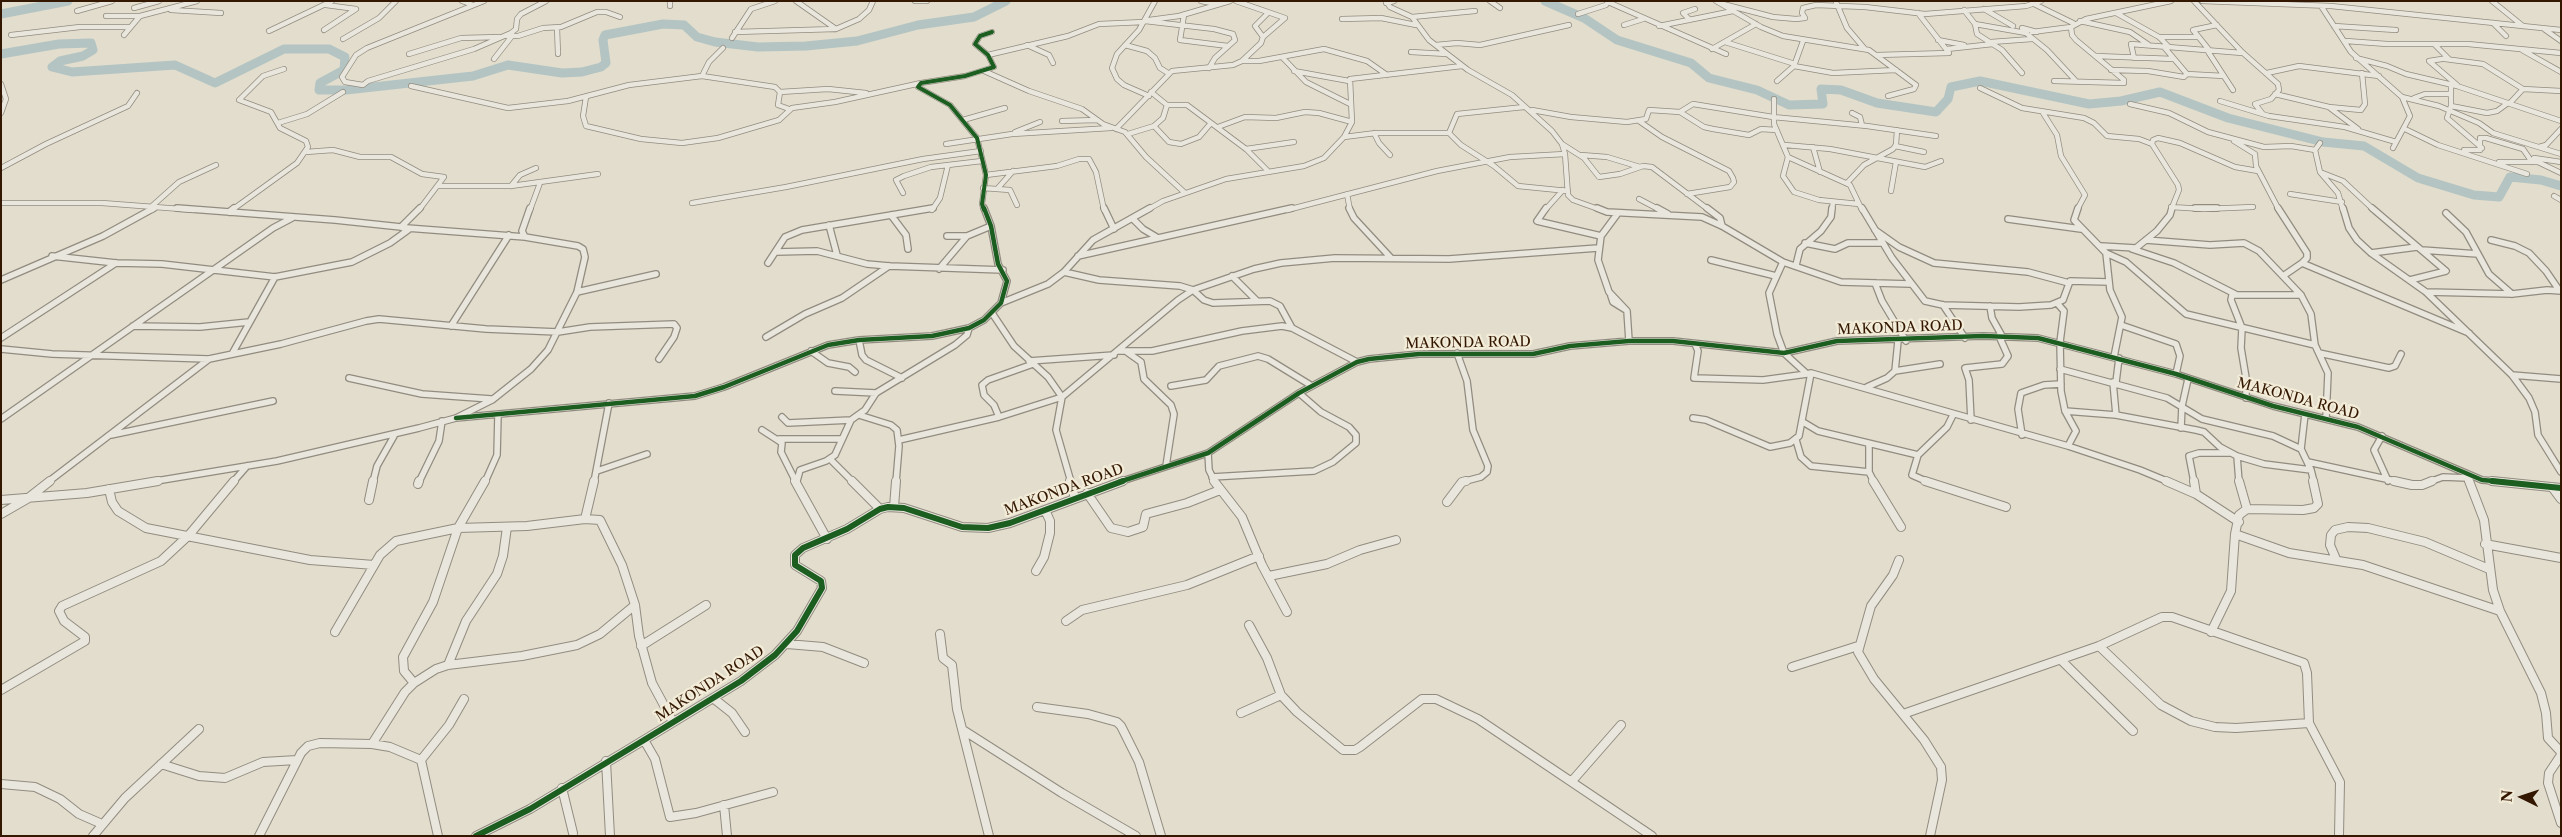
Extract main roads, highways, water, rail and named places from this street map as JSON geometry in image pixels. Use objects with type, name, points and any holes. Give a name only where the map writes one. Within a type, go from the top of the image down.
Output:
[{"type":"waterway","points":[[1,14],[68,1]]},
{"type":"waterway","points":[[1,54],[59,44],[91,43],[93,50],[83,56],[60,61],[52,67],[72,72],[175,65],[215,83],[284,49],[329,49],[345,57],[344,70],[320,83],[319,90],[346,90],[473,76],[508,65],[562,73],[582,72],[601,67],[606,63],[603,40],[605,35],[663,24],[684,25],[697,37],[715,42],[758,47],[806,46],[857,41],[918,25],[974,17],[1006,1]]},
{"type":"waterway","points":[[1545,1],[1584,18],[1617,40],[1691,63],[1709,78],[1757,90],[1789,105],[1823,104],[1821,89],[1841,90],[1877,103],[1936,112],[1948,99],[1951,87],[1980,81],[2089,104],[2121,101],[2160,92],[2228,118],[2323,142],[2364,146],[2418,178],[2474,195],[2499,197],[2510,177],[2541,180],[2561,186]]}]
